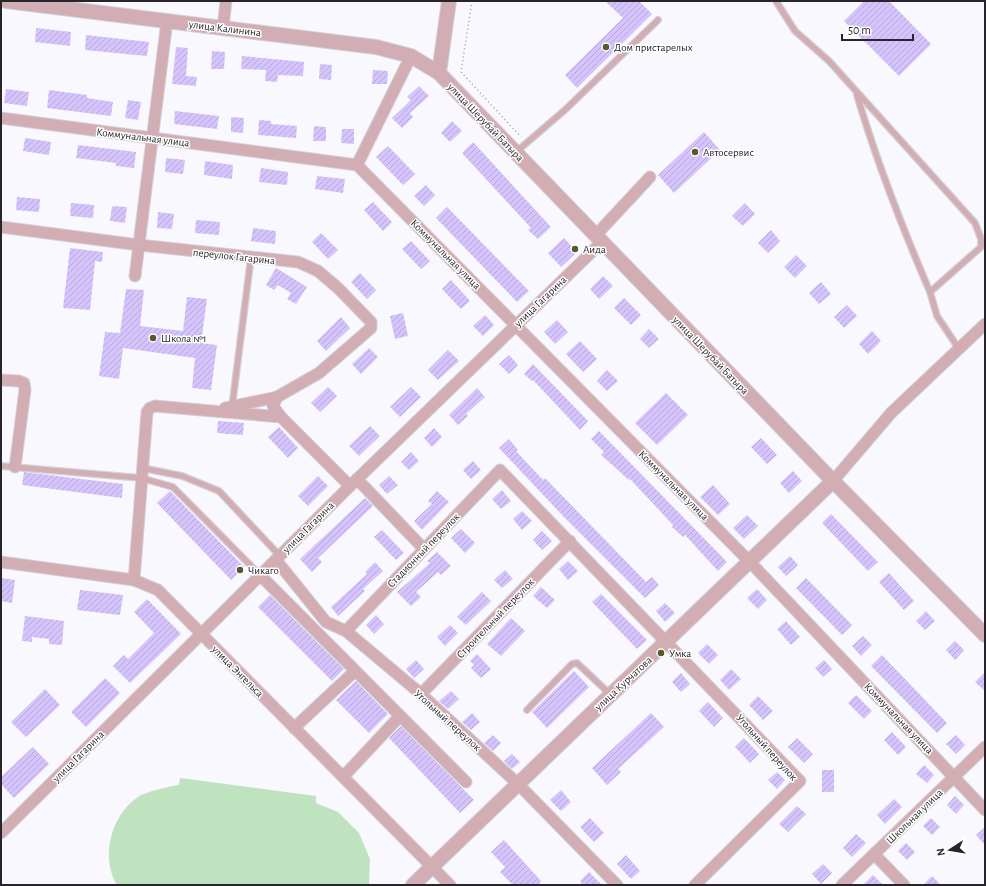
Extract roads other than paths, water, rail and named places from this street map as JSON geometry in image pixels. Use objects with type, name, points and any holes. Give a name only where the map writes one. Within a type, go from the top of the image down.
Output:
[{"type":"street","name":"улица Калинина","points":[[6,1],[376,47],[411,56],[439,73]]},
{"type":"street","points":[[223,28],[226,1]]},
{"type":"street","points":[[439,73],[449,1]]},
{"type":"street","points":[[135,276],[167,21]]},
{"type":"street","points":[[357,164],[411,56]]},
{"type":"street","name":"улица Шерубай Батыра","points":[[439,73],[833,481],[985,635]]},
{"type":"street","name":"Коммунальная улица","points":[[1,118],[357,164],[750,562],[985,810]]},
{"type":"street","name":"улица Гагарина","points":[[1,833],[353,482],[515,325],[599,238],[650,177]]},
{"type":"street","name":"переулок Гагарина","points":[[1,227],[139,246],[298,262],[318,271],[338,288],[371,322],[371,328],[319,373],[277,396],[216,410]]},
{"type":"street","points":[[833,481],[891,413],[985,324]]},
{"type":"street","points":[[1,380],[19,381],[24,383],[25,390],[15,467]]},
{"type":"street","points":[[277,396],[273,406],[281,417],[424,549]]},
{"type":"street","points":[[134,580],[141,473],[147,412],[150,408],[155,406],[216,410],[281,417]]},
{"type":"street","name":"Стадионный переулок","points":[[346,631],[500,470],[570,542]]},
{"type":"street","name":"улица Курчатова","points":[[412,885],[610,694],[668,642],[833,481]]},
{"type":"street","points":[[570,542],[668,642]]},
{"type":"street","name":"Строительный переулок","points":[[421,694],[570,542]]},
{"type":"street","name":"Угольный переулок","points":[[278,558],[326,622],[346,631],[421,694],[518,784],[617,885]]},
{"type":"street","name":"улица Энгельса","points":[[1,562],[134,580],[158,590],[450,885]]},
{"type":"street","points":[[260,575],[466,782]]},
{"type":"street","name":"Угольный переулок","points":[[668,642],[800,781],[695,885]]},
{"type":"street","points":[[294,728],[355,671]]},
{"type":"street","points":[[343,777],[400,716]]},
{"type":"street","name":"Школьная улица","points":[[842,885],[985,747]]},
{"type":"street","points":[[874,854],[904,885]]},
{"type":"lane","points":[[776,1],[795,31],[829,62],[856,94],[975,223],[981,239],[981,247],[930,292]]},
{"type":"lane","points":[[516,152],[566,109],[658,20]]},
{"type":"lane","points":[[856,94],[876,158],[909,244],[930,292],[936,316],[959,349]]},
{"type":"lane","points":[[232,407],[252,257]]},
{"type":"lane","points":[[1,466],[182,476],[219,491],[278,558]]},
{"type":"lane","points":[[141,473],[173,487],[260,575]]},
{"type":"lane","points":[[527,710],[572,664],[577,663],[610,694]]},
{"type":"place","name":"Дом пристарелых","points":[[606,47]]},
{"type":"place","name":"Автосервис","points":[[695,152]]},
{"type":"place","name":"Аида","points":[[575,249]]},
{"type":"place","name":"Школа №1","points":[[153,338]]},
{"type":"place","name":"Чикаго","points":[[240,570]]},
{"type":"place","name":"Умка","points":[[661,653]]}]
